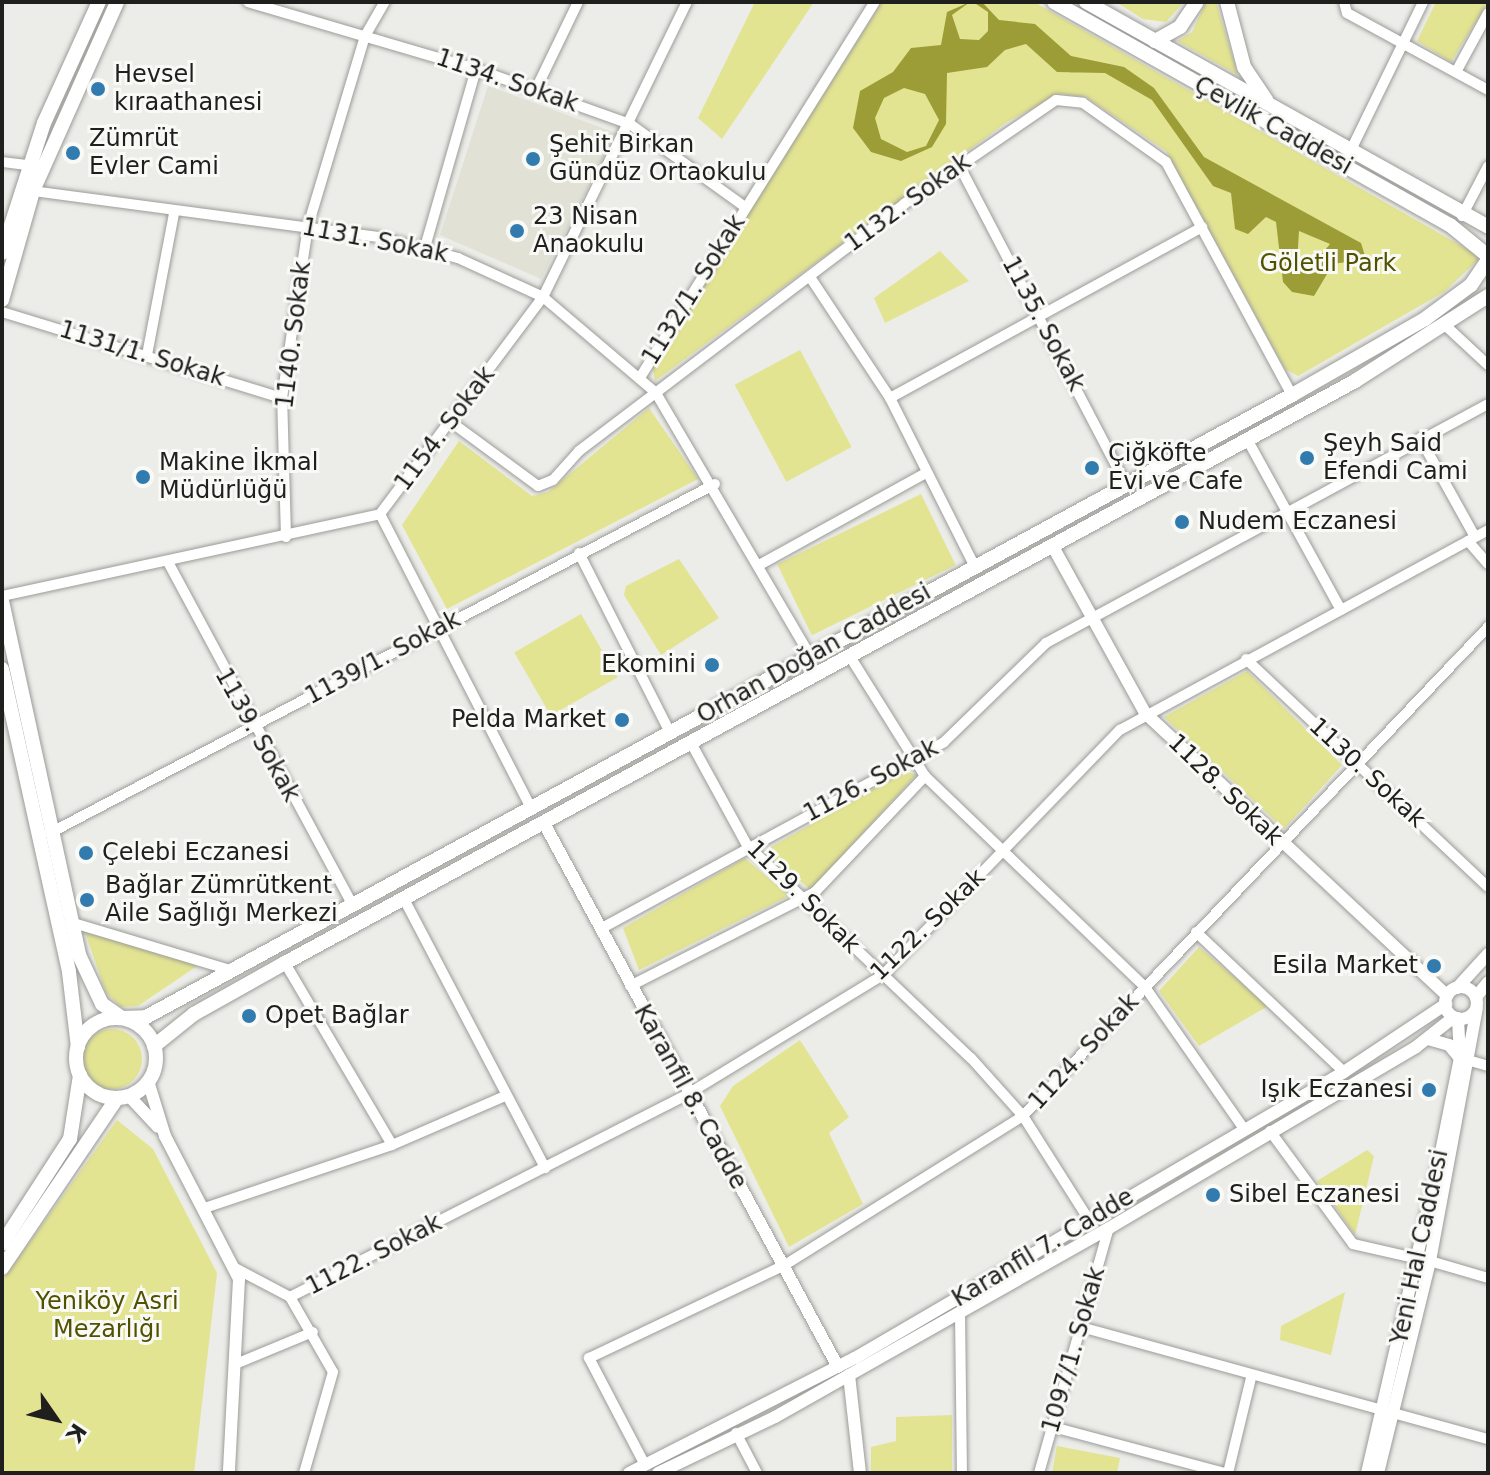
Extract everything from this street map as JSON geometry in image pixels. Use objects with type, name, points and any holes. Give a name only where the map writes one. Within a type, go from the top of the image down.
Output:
[{"type":"main road","points":[[2,253],[28,165],[99,2]]},
{"type":"main road","points":[[2,300],[33,191],[117,2]]},
{"type":"main road","name":"Çevlik Caddesi","points":[[1054,2],[1450,225],[1488,258]]},
{"type":"main road","name":"Çevlik Caddesi","points":[[1086,2],[1105,7],[1155,41],[1349,154],[1488,227]]},
{"type":"main road","points":[[1155,41],[1180,27],[1197,2]]},
{"type":"main road","points":[[1227,2],[1244,67],[1274,109]]},
{"type":"main road","name":"Orhan Doğan Caddesi","points":[[122,1018],[162,1011],[974,565],[1292,395],[1425,319],[1471,285],[1488,258]]},
{"type":"main road","points":[[2,1268],[123,1097],[148,1081],[154,1046],[194,1014],[1247,439],[1446,326],[1488,296]]},
{"type":"main road","points":[[2,599],[70,922],[94,991],[122,1018],[142,1027],[154,1046]]},
{"type":"main road","points":[[2,669],[69,972],[80,1075],[70,1139],[2,1244]]},
{"type":"main road","points":[[78,1047],[100,1022],[122,1018]]},
{"type":"main road","points":[[80,1075],[95,1092],[123,1097]]},
{"type":"street","name":"1134. Sokak","points":[[248,2],[476,69],[630,124],[745,207]]},
{"type":"street","name":"1140. Sokak","points":[[286,537],[282,398],[308,226],[365,36],[385,2]]},
{"type":"street","points":[[536,89],[578,2]]},
{"type":"street","name":"1154. Sokak","points":[[2,599],[380,514],[543,297],[687,2]]},
{"type":"street","name":"1132/1. Sokak","points":[[641,376],[875,2]]},
{"type":"street","points":[[1349,154],[1423,2]]},
{"type":"street","points":[[1346,7],[1403,45],[1488,90]]},
{"type":"street","points":[[1456,72],[1488,13]]},
{"type":"street","points":[[425,247],[476,69]]},
{"type":"street","name":"1132. Sokak","points":[[451,422],[542,486],[656,393],[959,165],[1056,100],[1083,103],[1166,162],[1292,395]]},
{"type":"street","points":[[2,162],[28,165]]},
{"type":"street","name":"1135. Sokak","points":[[959,165],[1035,317],[1126,484]]},
{"type":"street","points":[[1462,216],[1488,166]]},
{"type":"street","name":"1131. Sokak","points":[[33,191],[174,214],[308,226],[425,247],[543,297],[641,376],[656,393],[715,484],[811,657]]},
{"type":"street","points":[[147,355],[174,214]]},
{"type":"street","points":[[890,398],[1202,227]]},
{"type":"street","points":[[810,277],[890,398],[924,474],[974,565]]},
{"type":"street","name":"1131/1. Sokak","points":[[2,312],[282,398]]},
{"type":"street","points":[[1446,326],[1488,365]]},
{"type":"street","name":"1126. Sokak","points":[[602,928],[747,845],[914,761],[965,725],[1046,643],[1420,438],[1488,404]]},
{"type":"street","points":[[1420,438],[1488,564]]},
{"type":"street","points":[[1247,439],[1341,610]]},
{"type":"street","points":[[761,564],[924,474]]},
{"type":"street","name":"1139/1. Sokak","points":[[50,833],[715,484]]},
{"type":"street","points":[[380,514],[531,808]]},
{"type":"street","name":"1122. Sokak","points":[[290,1297],[688,1094],[883,975],[1002,852],[1145,713],[1488,530]]},
{"type":"street","name":"1128. Sokak","points":[[1052,545],[1145,713],[1281,844],[1450,996]]},
{"type":"street","points":[[579,553],[670,732]]},
{"type":"street","name":"1139. Sokak","points":[[168,562],[253,729],[353,905]]},
{"type":"street","name":"1124. Sokak","points":[[645,1465],[589,1358],[783,1266],[1023,1116],[1488,627]]},
{"type":"street","points":[[849,655],[925,776],[1145,987],[1244,1129]]},
{"type":"street","name":"1130. Sokak","points":[[1246,659],[1488,887]]},
{"type":"street","name":"1129. Sokak","points":[[690,741],[747,845],[883,975],[1023,1116],[1089,1220]]},
{"type":"street","points":[[630,986],[801,898],[841,867],[925,776]]},
{"type":"street","name":"Karanfil 8. Cadde","points":[[545,825],[688,1094],[843,1371],[860,1473]]},
{"type":"street","points":[[404,899],[503,1097],[545,1168]]},
{"type":"street","points":[[70,922],[233,971]]},
{"type":"street","points":[[1196,932],[1344,1072]]},
{"type":"street","name":"Karanfil 7. Cadde","points":[[658,1473],[736,1433],[843,1371],[1089,1220],[1344,1072],[1450,996],[1488,954]]},
{"type":"street","points":[[285,963],[392,1145]]},
{"type":"street","points":[[1465,1060],[1476,1002],[1488,982]]},
{"type":"street","points":[[1456,1017],[1450,996],[1476,1002]]},
{"type":"street","name":"Karanfil 7. Cadde","points":[[629,1473],[960,1312],[1109,1228],[1428,1039],[1476,1002]]},
{"type":"street","name":"Yeni Hal Caddesi","points":[[1367,1473],[1388,1415],[1465,1060],[1456,1017]]},
{"type":"street","points":[[1428,1039],[1449,1045],[1465,1060],[1488,1066]]},
{"type":"street","points":[[148,1081],[165,1136],[235,1268],[243,1306],[229,1473]]},
{"type":"street","points":[[123,1097],[165,1136]]},
{"type":"street","points":[[205,1208],[392,1145],[503,1097]]},
{"type":"street","points":[[1270,1131],[1353,1244],[1488,1278]]},
{"type":"street","name":"1097/1. Sokak","points":[[1039,1473],[1109,1228]]},
{"type":"street","points":[[235,1268],[290,1297],[313,1332],[333,1372],[304,1473]]},
{"type":"street","points":[[960,1312],[962,1473]]},
{"type":"street","points":[[1081,1327],[1251,1378],[1488,1439]]},
{"type":"street","points":[[238,1363],[313,1332]]},
{"type":"street","points":[[1053,1427],[1227,1473],[1251,1378]]},
{"type":"street","points":[[1378,1473],[1388,1415]]},
{"type":"street","points":[[736,1433],[757,1473]]},
{"type":"shaded area","points":[[970,2],[952,15],[960,39],[979,40],[988,31],[988,12],[973,2],[982,2],[999,20],[1035,24],[1071,56],[1124,67],[1154,88],[1204,157],[1361,243],[1366,259],[1333,264],[1314,296],[1292,292],[1283,282],[1276,222],[1266,217],[1248,234],[1235,229],[1231,193],[1213,186],[1152,100],[1105,73],[1057,72],[1026,44],[1005,50],[987,67],[947,73],[946,124],[932,147],[901,161],[871,152],[853,128],[860,91],[893,72],[911,48],[941,45],[947,12]],"holes":[[[904,88],[925,94],[939,120],[926,146],[907,152],[881,139],[875,118],[884,98]],[[1299,231],[1330,244],[1306,273],[1297,264]]]},
{"type":"shaded area","name":"Şehit Birkan Gündüz Ortaokulu","points":[[488,86],[616,133],[541,279],[440,235]]},
{"type":"green space","points":[[755,2],[814,2],[722,139],[698,118]]},
{"type":"green space","name":"Göletli Park","points":[[882,2],[1034,2],[1481,257],[1444,292],[1298,376],[1285,369],[1166,151],[1086,97],[1060,94],[1007,122],[655,381],[652,363]]},
{"type":"green space","points":[[1116,2],[1184,2],[1166,22],[1143,19]]},
{"type":"green space","points":[[1206,2],[1216,2],[1238,75],[1177,41],[1192,32]]},
{"type":"green space","points":[[1436,2],[1488,2],[1451,62],[1417,41]]},
{"type":"green space","points":[[940,251],[969,281],[885,323],[874,298]]},
{"type":"green space","points":[[800,350],[852,447],[786,482],[735,385]]},
{"type":"green space","points":[[649,408],[698,479],[447,609],[402,525],[459,441],[532,496],[548,492]]},
{"type":"green space","points":[[921,494],[956,565],[812,635],[777,564]]},
{"type":"green space","points":[[679,559],[719,618],[661,655],[624,595],[626,586]]},
{"type":"green space","points":[[581,614],[618,677],[551,716],[514,652]]},
{"type":"green space","points":[[1247,671],[1342,765],[1284,829],[1164,717]]},
{"type":"green space","points":[[905,771],[916,775],[811,890],[764,851]]},
{"type":"green space","points":[[745,858],[789,896],[639,970],[623,928]]},
{"type":"green space","points":[[85,932],[200,964],[138,1006],[121,1007],[106,993]]},
{"type":"green space","points":[[1199,947],[1268,1006],[1199,1046],[1159,991]]},
{"type":"green space","points":[[112,1029],[124,1031],[133,1038],[140,1047],[140,1071],[133,1080],[124,1087],[112,1089],[100,1087],[91,1080],[84,1071],[82,1059],[84,1047],[91,1038],[100,1031]]},
{"type":"green space","points":[[800,1040],[849,1117],[829,1133],[863,1204],[789,1247],[720,1106],[733,1086]]},
{"type":"green space","name":"Yeniköy Asri Mezarlığı","points":[[117,1120],[153,1149],[217,1273],[194,1473],[2,1473],[2,1281]]},
{"type":"green space","points":[[1367,1150],[1374,1156],[1355,1235],[1317,1181]]},
{"type":"green space","points":[[1345,1292],[1331,1355],[1280,1340],[1281,1326]]},
{"type":"green space","points":[[952,1415],[952,1473],[871,1473],[871,1447],[896,1441],[896,1417]]},
{"type":"green space","points":[[1057,1446],[1120,1458],[1117,1473],[1052,1473]]},
{"type":"place","name":"Hevsel kıraathanesi","points":[[98,89]]},
{"type":"place","name":"Zümrüt Evler Cami","points":[[73,153]]},
{"type":"place","name":"Şehit Birkan Gündüz Ortaokulu","points":[[533,159]]},
{"type":"place","name":"23 Nisan Anaokulu","points":[[517,231]]},
{"type":"place","name":"Şeyh Said Efendi Cami","points":[[1307,458]]},
{"type":"place","name":"Çiğköfte Evi ve Cafe","points":[[1092,468]]},
{"type":"place","name":"Makine İkmal Müdürlüğü","points":[[143,477]]},
{"type":"place","name":"Nudem Eczanesi","points":[[1182,522]]},
{"type":"place","name":"Ekomini","points":[[712,665]]},
{"type":"place","name":"Pelda Market","points":[[622,720]]},
{"type":"place","name":"Çelebi Eczanesi","points":[[86,853]]},
{"type":"place","name":"Bağlar Zümrütkent Aile Sağlığı Merkezi","points":[[87,900]]},
{"type":"place","name":"Esila Market","points":[[1434,966]]},
{"type":"place","name":"Opet Bağlar","points":[[249,1016]]},
{"type":"place","name":"Işık Eczanesi","points":[[1429,1090]]},
{"type":"place","name":"Sibel Eczanesi","points":[[1213,1195]]}]
